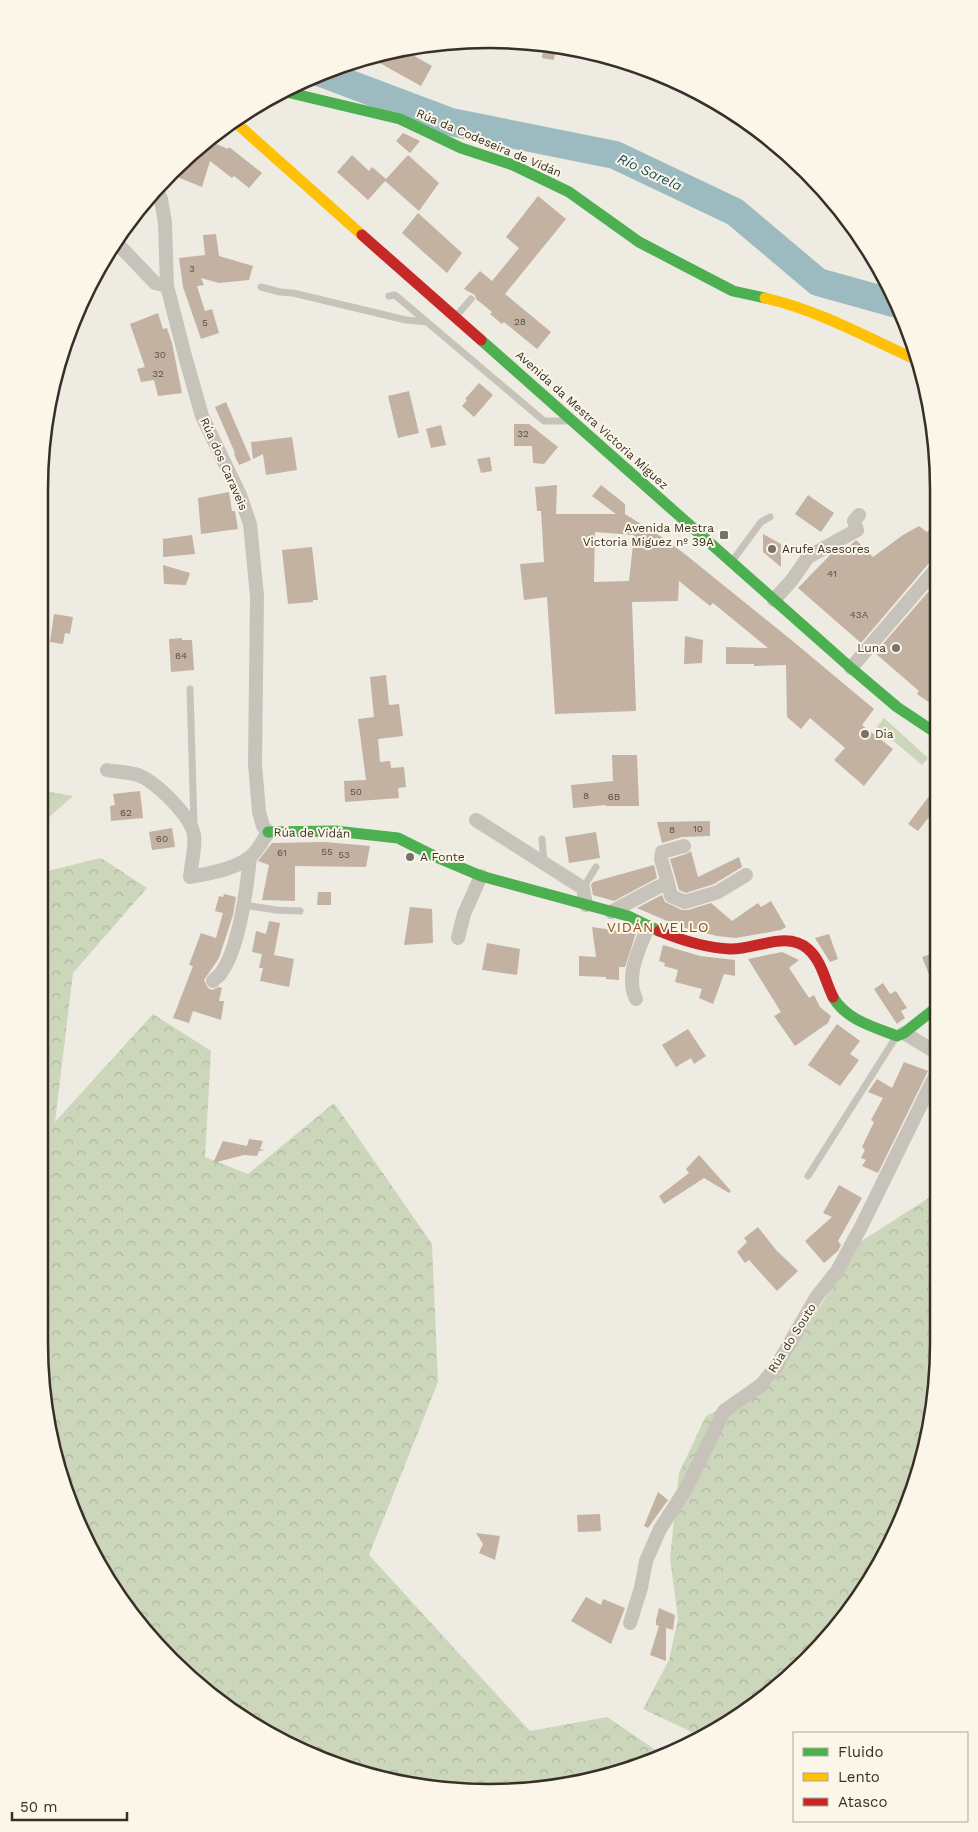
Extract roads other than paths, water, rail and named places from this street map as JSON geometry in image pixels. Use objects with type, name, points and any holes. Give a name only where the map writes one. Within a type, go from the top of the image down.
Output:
[{"type":"street","name":"Rúa da Codeseira de Vidán","points":[[293,94],[400,119],[461,148],[513,165],[569,192],[638,242],[733,291],[778,301],[829,320],[910,357]]},
{"type":"street","name":"Avenida da Mestra Victoria Míguez","points":[[239,125],[851,668],[903,711],[930,730]]},
{"type":"street","name":"Rúa dos Caraveis","points":[[159,196],[165,223],[167,286],[202,416],[240,495],[250,524],[257,596],[255,764],[259,812],[263,826],[268,832]]},
{"type":"street","points":[[120,247],[155,284],[167,286]]},
{"type":"street","points":[[774,600],[792,580],[808,557],[857,530],[854,521],[859,515]]},
{"type":"street","points":[[851,668],[930,576]]},
{"type":"street","points":[[107,770],[137,775],[151,783],[167,796],[190,824],[194,836]]},
{"type":"street","points":[[476,820],[583,888],[586,905]]},
{"type":"street","name":"Rúa de Vidán","points":[[194,836],[190,878],[229,868],[250,858],[268,832],[335,831],[398,838],[481,876],[628,916],[648,927],[691,943],[730,949],[786,941],[798,942],[814,954],[833,995],[842,1008],[857,1020],[900,1034]]},
{"type":"street","points":[[684,846],[662,852],[661,859],[670,896],[685,902],[718,892],[746,875]]},
{"type":"street","points":[[213,981],[221,973],[230,955],[241,922],[250,858]]},
{"type":"street","points":[[458,938],[464,914],[481,876]]},
{"type":"street","points":[[611,912],[668,883]]},
{"type":"street","points":[[636,999],[633,993],[631,978],[639,949],[648,927]]},
{"type":"street","points":[[930,1012],[900,1034],[930,1049]]},
{"type":"street","name":"Rúa do Souto","points":[[630,1623],[641,1588],[646,1561],[660,1530],[687,1487],[724,1411],[762,1385],[781,1359],[817,1296],[837,1271],[862,1226],[930,1086]]},
{"type":"lane","points":[[260,287],[406,320],[427,322]]},
{"type":"lane","points":[[389,296],[395,295],[544,422],[572,420]]},
{"type":"lane","points":[[456,318],[471,299]]},
{"type":"lane","points":[[732,563],[761,522],[770,517]]},
{"type":"lane","points":[[190,689],[194,836]]},
{"type":"lane","points":[[542,839],[544,863]]},
{"type":"lane","points":[[583,888],[596,867]]},
{"type":"lane","points":[[243,904],[277,910],[300,911]]},
{"type":"lane","points":[[808,1176],[900,1034]]},
{"type":"waterway","name":"Río Sarela","points":[[331,77],[451,122],[615,155],[735,212],[818,282],[889,302]]},
{"type":"place","name":"Avenida Mestra Victoria Míguez nº 39A","points":[[724,535]]},
{"type":"place","name":"Arufe Asesores","points":[[772,549]]},
{"type":"place","name":"Luna","points":[[896,648]]},
{"type":"place","name":"Dia","points":[[865,734]]},
{"type":"place","name":"A Fonte","points":[[410,857]]},
{"type":"district","name":"VIDÁN VELLO","points":[[658,927]]}]
